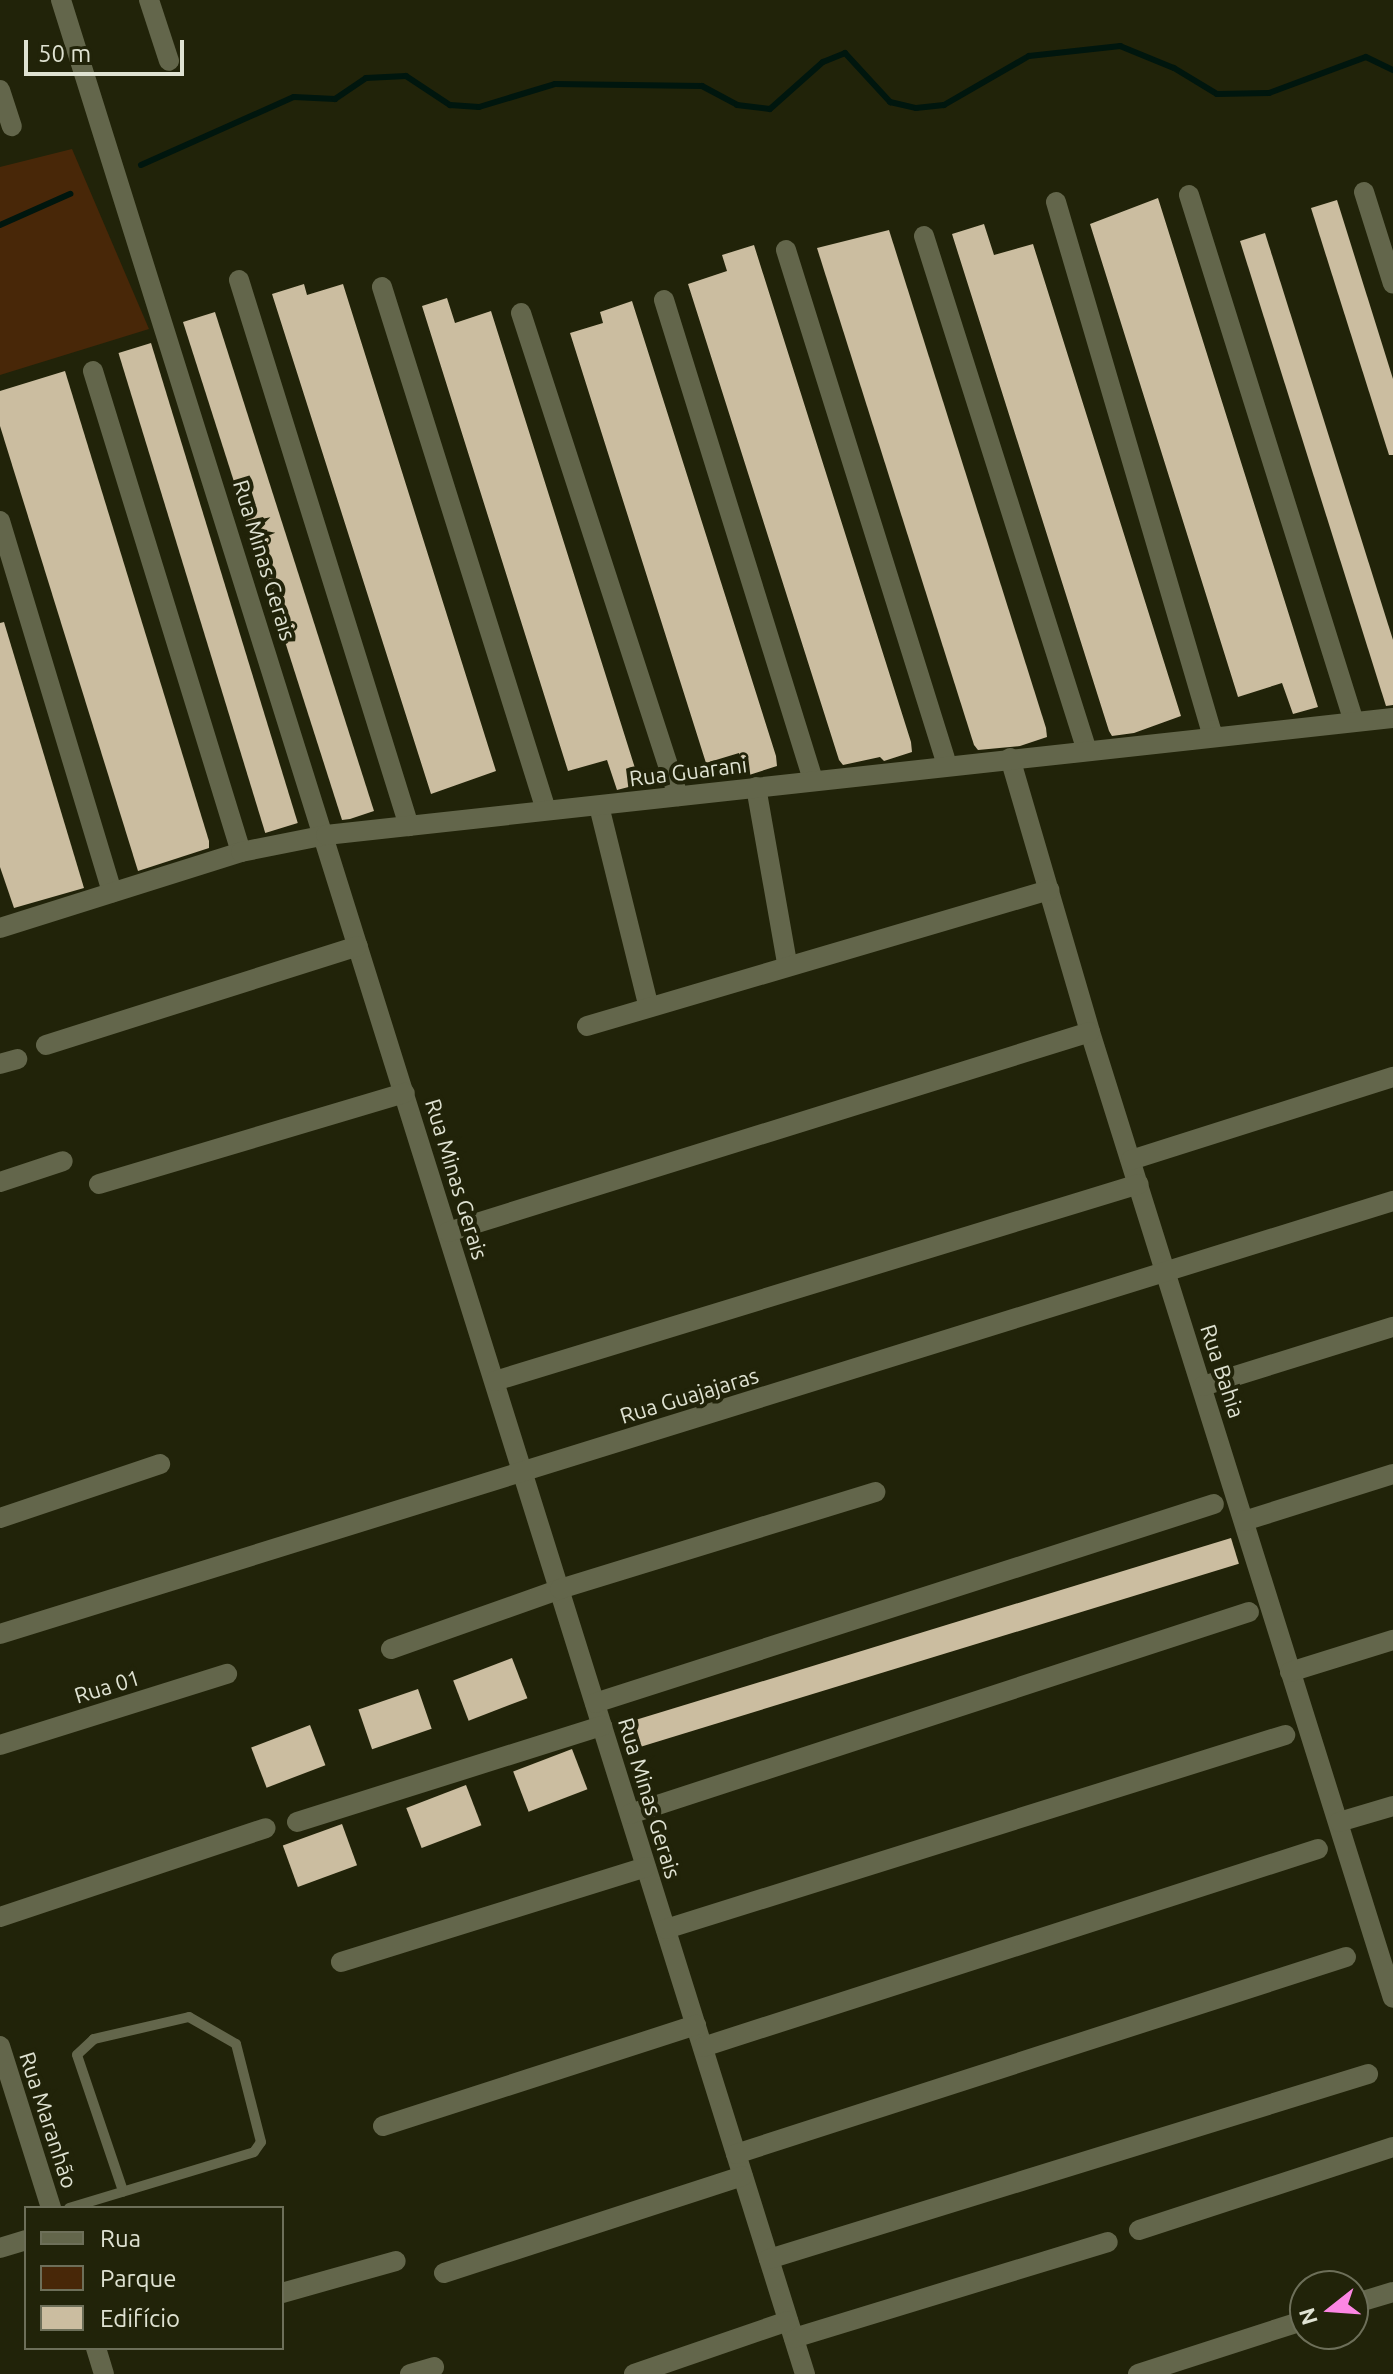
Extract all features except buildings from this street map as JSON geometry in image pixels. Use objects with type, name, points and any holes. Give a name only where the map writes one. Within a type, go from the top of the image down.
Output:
[{"type":"street","name":"Rua Minas Gerais","points":[[61,0],[326,835],[358,946],[805,2374]]},
{"type":"street","points":[[149,0],[169,61]]},
{"type":"street","points":[[0,90],[12,126]]},
{"type":"street","points":[[1364,192],[1393,284]]},
{"type":"street","points":[[1189,195],[1354,722]]},
{"type":"street","points":[[1056,202],[1211,730],[1208,737]]},
{"type":"street","points":[[924,236],[1087,751]]},
{"type":"street","points":[[786,250],[947,765]]},
{"type":"street","points":[[239,280],[409,826]]},
{"type":"street","points":[[382,287],[546,810]]},
{"type":"street","points":[[664,300],[813,780]]},
{"type":"street","points":[[521,313],[678,796]]},
{"type":"street","points":[[93,371],[241,852]]},
{"type":"street","points":[[0,521],[112,893]]},
{"type":"street","name":"Rua Guarani","points":[[0,928],[241,852],[326,835],[1393,718]]},
{"type":"street","name":"Rua Bahia","points":[[1010,758],[1090,1032],[1391,1986]]},
{"type":"street","points":[[756,787],[787,963]]},
{"type":"street","points":[[599,806],[648,1004]]},
{"type":"street","points":[[587,1026],[648,1004],[787,963],[1049,890]]},
{"type":"street","points":[[46,1045],[358,946]]},
{"type":"street","points":[[448,1232],[1090,1032]]},
{"type":"street","points":[[1131,1160],[1393,1077]]},
{"type":"street","points":[[99,1184],[405,1093]]},
{"type":"street","points":[[0,1182],[63,1161]]},
{"type":"street","points":[[495,1381],[1139,1184]]},
{"type":"street","name":"Rua Guajajaras","points":[[0,1634],[1393,1201]]},
{"type":"street","points":[[1203,1386],[1393,1327]]},
{"type":"street","points":[[0,1518],[160,1464]]},
{"type":"street","points":[[1244,1521],[1393,1474]]},
{"type":"street","points":[[391,1649],[560,1589],[875,1492]]},
{"type":"street","points":[[595,1703],[1214,1504]]},
{"type":"street","points":[[630,1814],[1249,1612]]},
{"type":"street","points":[[1290,1672],[1393,1640]]},
{"type":"street","name":"Rua 01","points":[[0,1745],[227,1674]]},
{"type":"street","points":[[297,1822],[602,1726]]},
{"type":"street","points":[[666,1929],[1285,1735]]},
{"type":"street","points":[[1339,1822],[1393,1806]]},
{"type":"street","points":[[0,1917],[266,1828]]},
{"type":"street","points":[[703,2047],[1318,1849]]},
{"type":"street","points":[[341,1962],[646,1867]]},
{"type":"street","points":[[736,2154],[1346,1957]]},
{"type":"street","points":[[383,2126],[696,2025]]},
{"type":"street","name":"Rua Maranhão","points":[[0,2046],[5,2079],[50,2206]]},
{"type":"street","points":[[769,2259],[1368,2074]]},
{"type":"street","points":[[1139,2230],[1393,2147]]},
{"type":"street","points":[[444,2273],[743,2176]]},
{"type":"street","points":[[0,2248],[24,2241]]},
{"type":"street","points":[[634,2374],[1108,2242]]},
{"type":"street","points":[[284,2292],[396,2261]]},
{"type":"street","points":[[1369,2299],[1393,2292]]},
{"type":"street","points":[[1138,2374],[1289,2325]]},
{"type":"street","points":[[97,2350],[104,2374]]},
{"type":"street","points":[[410,2374],[434,2367]]},
{"type":"lane","points":[[75,2206],[254,2152],[261,2142],[260,2127],[236,2044],[189,2017],[82,2044],[77,2055],[123,2191]]},
{"type":"green space","points":[[72,149],[149,329],[0,375],[0,167]]},
{"type":"waterway","points":[[141,165],[294,97],[335,99],[366,78],[406,76],[450,105],[479,107],[555,84],[702,86],[737,105],[770,109],[823,62],[845,53],[890,102],[916,108],[944,105],[1029,56],[1120,46],[1174,68],[1217,94],[1269,93],[1366,57],[1393,70]]},
{"type":"waterway","points":[[0,225],[70,194]]}]
